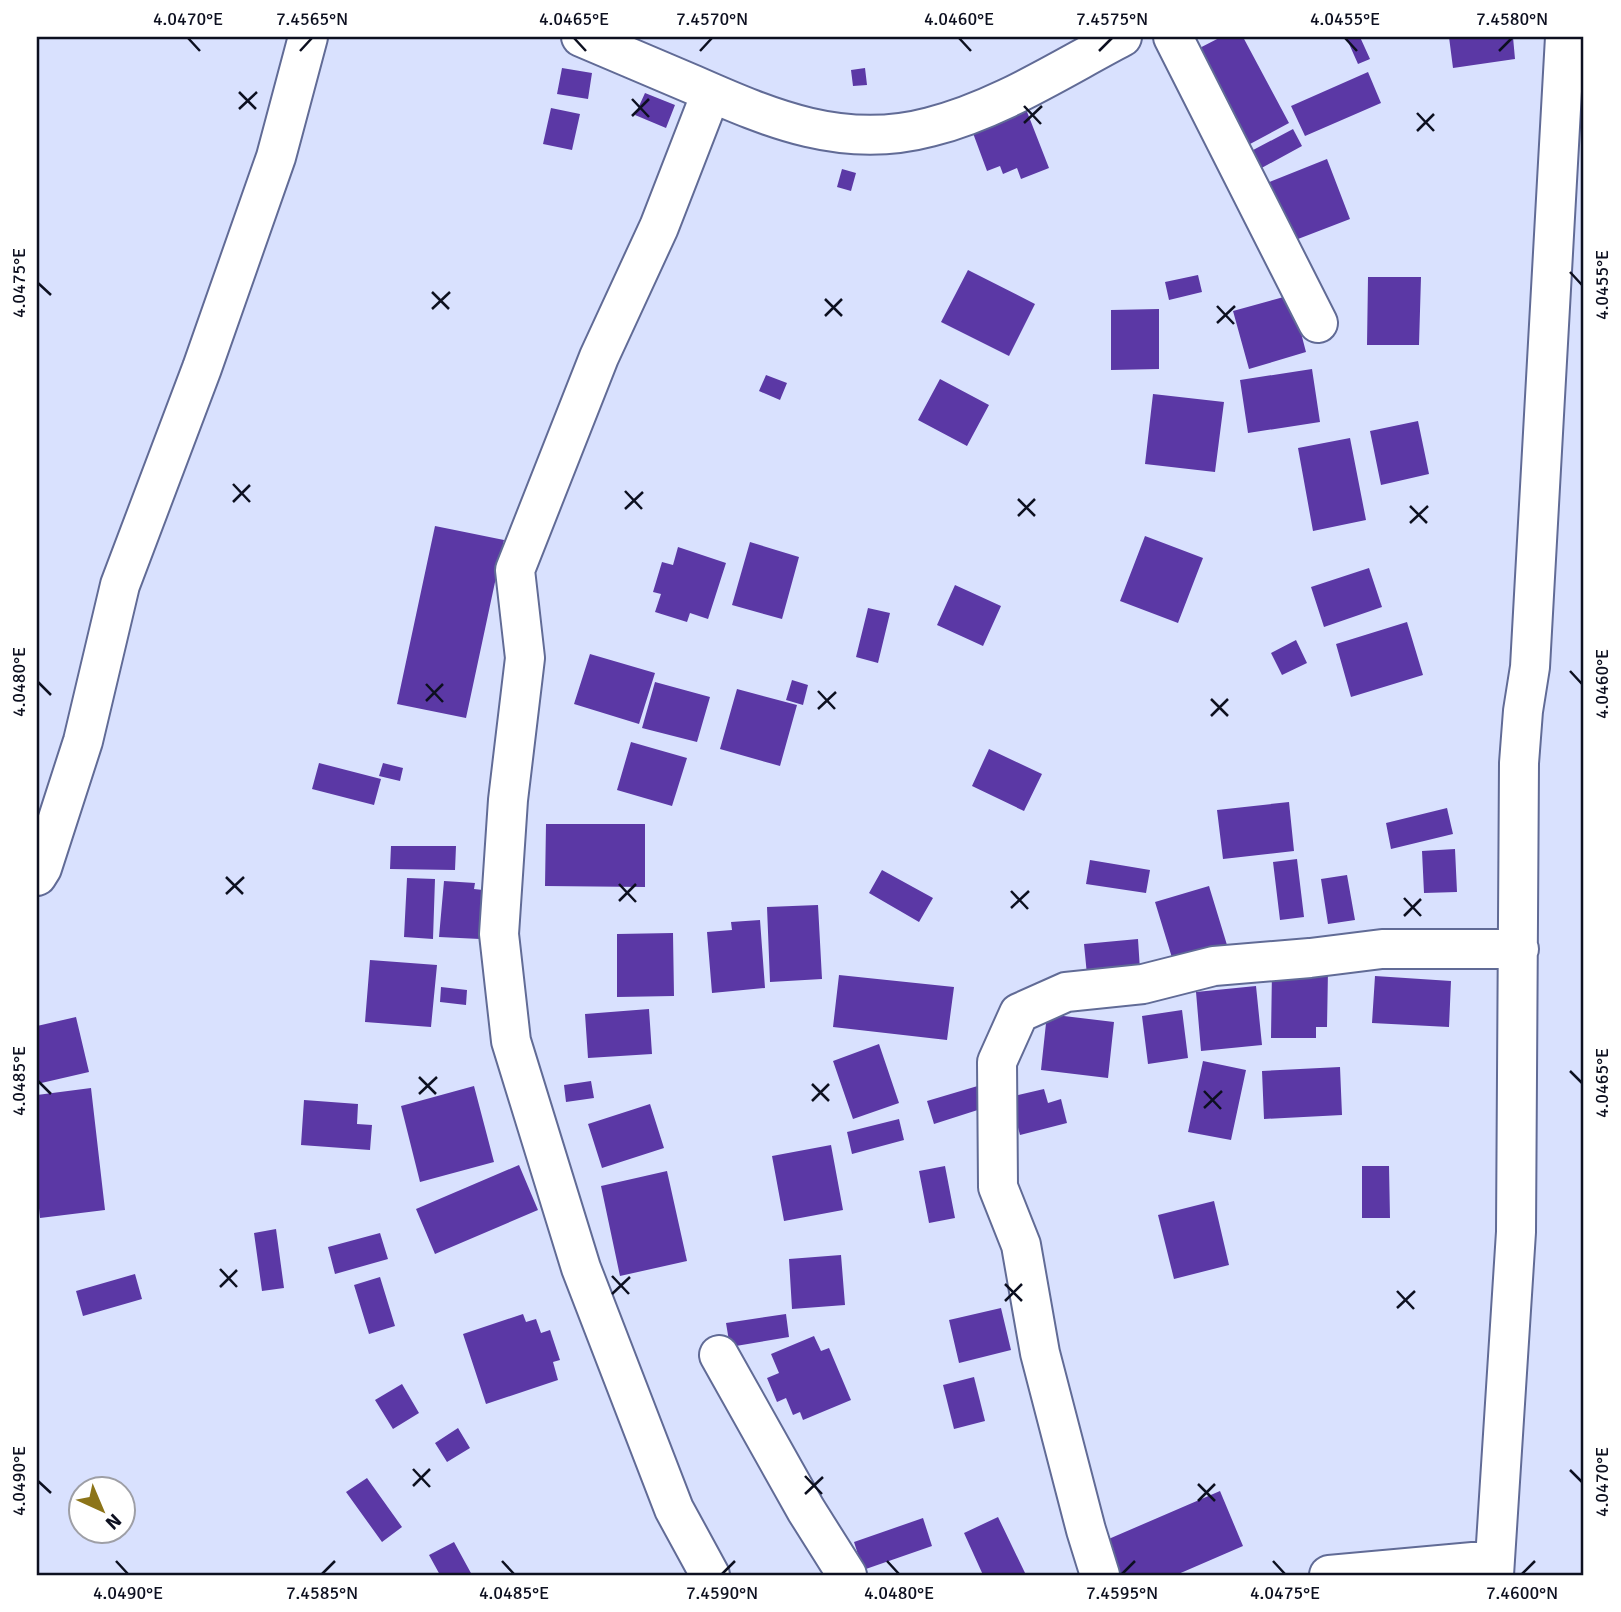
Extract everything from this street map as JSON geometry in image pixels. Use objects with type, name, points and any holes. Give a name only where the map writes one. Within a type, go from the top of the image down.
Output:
[{"type":"street","points":[[37,876],[42,868],[83,741],[120,585],[202,368],[276,157],[308,37]]},
{"type":"street","points":[[581,37],[766,116],[826,133],[877,136],[928,128],[966,116],[1122,37]]},
{"type":"street","points":[[1173,37],[1318,323]]},
{"type":"street","points":[[1329,1575],[1495,1567],[1516,1232],[1519,763],[1530,667],[1565,37]]},
{"type":"street","points":[[710,1575],[674,1509],[581,1268],[511,1041],[499,934],[508,800],[525,658],[515,570],[599,357],[659,227],[711,93]]},
{"type":"street","points":[[1100,1575],[1040,1353],[1021,1245],[998,1187],[997,1062],[1019,1013],[1066,992],[1143,984],[1214,966],[1382,949],[1518,949]]},
{"type":"street","points":[[719,1354],[806,1510],[847,1575]]},
{"type":"building","points":[[1221,37],[1243,37],[1289,123],[1237,151],[1186,55]]},
{"type":"building","points":[[1346,37],[1360,37],[1370,59],[1358,64]]},
{"type":"building","points":[[1449,37],[1513,37],[1515,59],[1453,68]]},
{"type":"building","points":[[562,68],[592,73],[588,99],[557,94]]},
{"type":"building","points":[[865,68],[867,85],[853,86],[851,70]]},
{"type":"building","points":[[1368,72],[1381,103],[1305,136],[1291,106]]},
{"type":"building","points":[[645,93],[675,105],[666,128],[635,115]]},
{"type":"building","points":[[1024,104],[1049,168],[1021,179],[1017,168],[1003,174],[1000,166],[987,171],[970,125]]},
{"type":"building","points":[[551,108],[580,114],[572,150],[543,144]]},
{"type":"building","points":[[1293,129],[1302,146],[1247,176],[1238,158]]},
{"type":"building","points":[[1327,159],[1350,219],[1285,244],[1262,185]]},
{"type":"building","points":[[842,169],[856,173],[851,191],[837,187]]},
{"type":"building","points":[[968,270],[1035,304],[1009,356],[941,322]]},
{"type":"building","points":[[1198,275],[1202,292],[1169,300],[1165,282]]},
{"type":"building","points":[[1368,277],[1421,277],[1419,345],[1367,345]]},
{"type":"building","points":[[1291,295],[1306,352],[1249,369],[1233,311]]},
{"type":"building","points":[[1159,309],[1159,369],[1111,370],[1111,310]]},
{"type":"building","points":[[1312,369],[1320,422],[1248,433],[1240,380]]},
{"type":"building","points":[[766,375],[787,383],[780,400],[759,391]]},
{"type":"building","points":[[940,379],[989,405],[967,446],[918,420]]},
{"type":"building","points":[[1153,394],[1224,402],[1215,472],[1145,464]]},
{"type":"building","points":[[1418,421],[1429,474],[1381,485],[1370,431]]},
{"type":"building","points":[[1350,438],[1366,520],[1313,531],[1298,448]]},
{"type":"building","points":[[435,526],[504,540],[466,718],[397,704]]},
{"type":"building","points":[[1145,536],[1203,558],[1178,623],[1120,601]]},
{"type":"building","points":[[750,542],[799,557],[782,619],[732,605]]},
{"type":"building","points":[[678,547],[726,563],[708,619],[690,613],[687,622],[655,612],[661,594],[653,592],[662,562],[673,565]]},
{"type":"building","points":[[1369,568],[1382,607],[1324,627],[1311,587]]},
{"type":"building","points":[[955,585],[1001,606],[983,646],[937,625]]},
{"type":"building","points":[[868,608],[890,613],[878,663],[856,657]]},
{"type":"building","points":[[1407,622],[1423,675],[1351,697],[1336,644]]},
{"type":"building","points":[[1296,640],[1307,663],[1282,675],[1271,653]]},
{"type":"building","points":[[590,654],[655,673],[639,724],[574,704]]},
{"type":"building","points":[[792,680],[808,685],[803,705],[786,700]]},
{"type":"building","points":[[655,682],[710,697],[697,742],[642,728]]},
{"type":"building","points":[[737,689],[797,705],[780,766],[720,749]]},
{"type":"building","points":[[631,742],[687,758],[672,806],[617,790]]},
{"type":"building","points":[[989,749],[1042,774],[1024,811],[972,786]]},
{"type":"building","points":[[319,763],[381,779],[374,805],[312,789]]},
{"type":"building","points":[[383,763],[403,768],[400,781],[379,776]]},
{"type":"building","points":[[1289,802],[1294,851],[1223,859],[1217,810]]},
{"type":"building","points":[[1447,808],[1453,834],[1391,849],[1386,823]]},
{"type":"building","points":[[546,824],[645,824],[645,887],[545,886]]},
{"type":"building","points":[[391,846],[456,846],[455,870],[390,869]]},
{"type":"building","points":[[1455,849],[1457,892],[1424,893],[1422,851]]},
{"type":"building","points":[[1297,859],[1304,917],[1280,920],[1273,862]]},
{"type":"building","points":[[1090,860],[1150,870],[1146,893],[1086,884]]},
{"type":"building","points":[[882,870],[933,898],[919,922],[869,893]]},
{"type":"building","points":[[1347,875],[1355,920],[1328,924],[1321,879]]},
{"type":"building","points":[[407,878],[435,879],[433,939],[404,937]]},
{"type":"building","points":[[444,881],[475,883],[474,889],[483,890],[480,939],[439,937]]},
{"type":"building","points":[[1209,886],[1227,945],[1173,961],[1155,902]]},
{"type":"building","points":[[818,905],[822,979],[770,982],[767,907]]},
{"type":"building","points":[[760,920],[765,988],[712,993],[707,932],[732,930],[731,922]]},
{"type":"building","points":[[673,933],[674,996],[617,997],[617,934]]},
{"type":"building","points":[[1138,939],[1140,970],[1087,975],[1084,944]]},
{"type":"building","points":[[370,960],[437,965],[431,1027],[365,1022]]},
{"type":"building","points":[[1272,969],[1328,970],[1327,1027],[1316,1027],[1316,1038],[1271,1038]]},
{"type":"building","points":[[839,975],[954,987],[947,1040],[833,1027]]},
{"type":"building","points":[[1375,976],[1451,981],[1449,1027],[1372,1023]]},
{"type":"building","points":[[1256,986],[1262,1045],[1201,1051],[1196,992]]},
{"type":"building","points":[[441,987],[467,990],[466,1005],[440,1002]]},
{"type":"building","points":[[649,1009],[652,1054],[588,1058],[585,1014]]},
{"type":"building","points":[[1182,1010],[1188,1058],[1148,1064],[1142,1016]]},
{"type":"building","points":[[1047,1014],[1114,1022],[1108,1078],[1041,1070]]},
{"type":"building","points":[[76,1017],[89,1072],[37,1084],[37,1026]]},
{"type":"building","points":[[879,1044],[899,1103],[853,1119],[833,1061]]},
{"type":"building","points":[[1203,1061],[1246,1070],[1231,1140],[1188,1132]]},
{"type":"building","points":[[1340,1067],[1342,1115],[1264,1119],[1262,1071]]},
{"type":"building","points":[[591,1081],[594,1098],[566,1102],[564,1085]]},
{"type":"building","points":[[981,1085],[987,1107],[934,1124],[927,1101]]},
{"type":"building","points":[[474,1086],[494,1162],[420,1182],[401,1106]]},
{"type":"building","points":[[91,1088],[105,1210],[40,1218],[37,1189],[37,1095]]},
{"type":"building","points":[[1044,1089],[1048,1103],[1061,1099],[1067,1123],[1020,1135],[1010,1097]]},
{"type":"building","points":[[304,1100],[358,1104],[357,1124],[372,1125],[370,1150],[301,1145]]},
{"type":"building","points":[[650,1104],[664,1148],[602,1168],[588,1124]]},
{"type":"building","points":[[899,1119],[904,1140],[852,1154],[847,1132]]},
{"type":"building","points":[[831,1145],[843,1210],[784,1221],[772,1156]]},
{"type":"building","points":[[519,1165],[538,1210],[435,1254],[416,1209]]},
{"type":"building","points":[[945,1166],[955,1218],[929,1223],[919,1171]]},
{"type":"building","points":[[1362,1166],[1389,1166],[1390,1218],[1362,1218]]},
{"type":"building","points":[[667,1171],[687,1261],[620,1276],[601,1186]]},
{"type":"building","points":[[1214,1201],[1229,1265],[1174,1279],[1158,1215]]},
{"type":"building","points":[[276,1229],[284,1288],[262,1291],[254,1233]]},
{"type":"building","points":[[380,1233],[388,1259],[335,1274],[328,1247]]},
{"type":"building","points":[[841,1255],[845,1305],[792,1309],[789,1259]]},
{"type":"building","points":[[135,1274],[142,1299],[83,1316],[76,1291]]},
{"type":"building","points":[[380,1277],[395,1326],[369,1334],[354,1285]]},
{"type":"building","points":[[1001,1308],[1011,1350],[959,1363],[949,1320]]},
{"type":"building","points":[[523,1314],[526,1322],[536,1319],[541,1333],[550,1330],[560,1360],[553,1362],[558,1380],[486,1404],[463,1334]]},
{"type":"building","points":[[786,1314],[789,1337],[730,1347],[726,1323]]},
{"type":"building","points":[[814,1336],[821,1351],[829,1348],[851,1400],[803,1420],[800,1412],[793,1415],[786,1398],[777,1402],[767,1378],[779,1373],[771,1354]]},
{"type":"building","points":[[974,1377],[985,1421],[954,1429],[943,1385]]},
{"type":"building","points":[[402,1384],[419,1413],[393,1429],[375,1400]]},
{"type":"building","points":[[458,1428],[470,1448],[447,1462],[435,1443]]},
{"type":"building","points":[[367,1478],[402,1527],[382,1542],[346,1492]]},
{"type":"building","points":[[1220,1491],[1243,1546],[1176,1575],[1118,1575],[1104,1541]]},
{"type":"building","points":[[998,1517],[1026,1575],[983,1575],[964,1533]]},
{"type":"building","points":[[923,1518],[932,1546],[863,1570],[854,1542]]},
{"type":"building","points":[[454,1542],[472,1575],[440,1575],[429,1555]]}]
